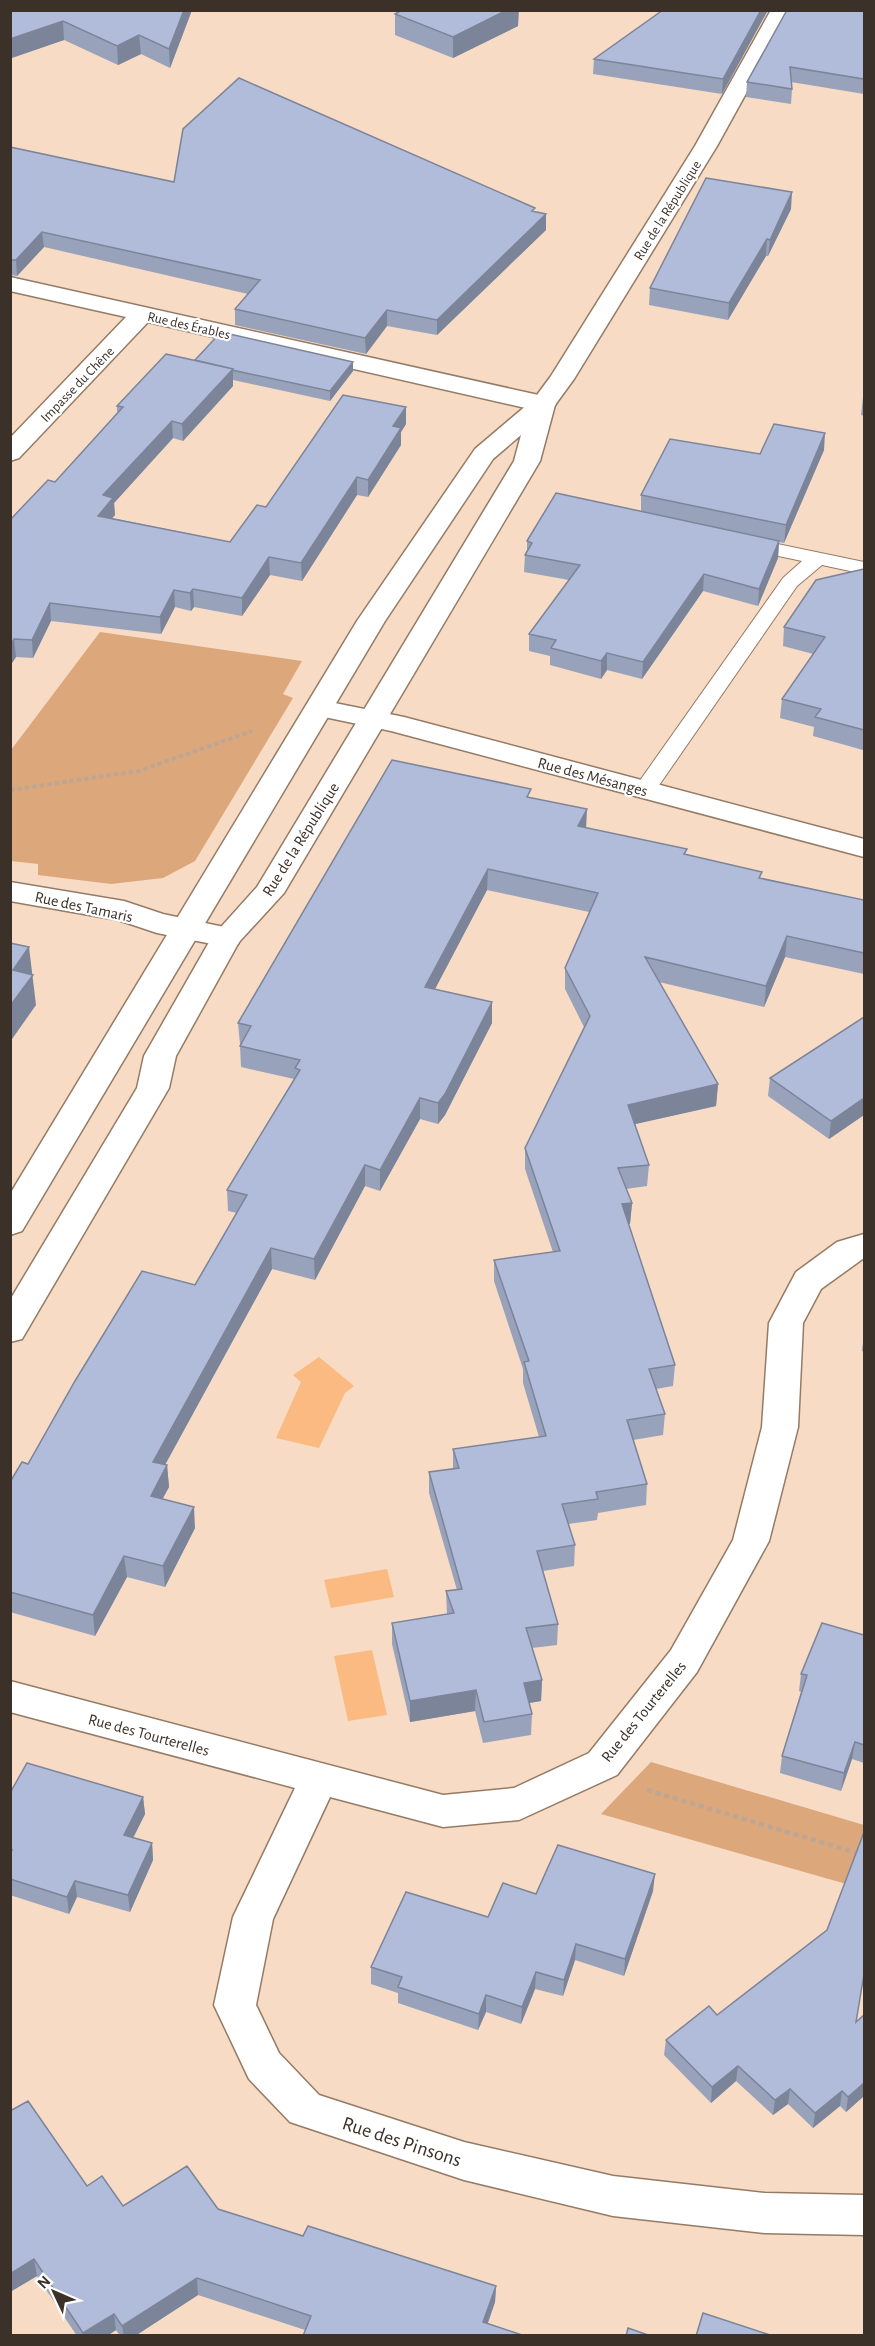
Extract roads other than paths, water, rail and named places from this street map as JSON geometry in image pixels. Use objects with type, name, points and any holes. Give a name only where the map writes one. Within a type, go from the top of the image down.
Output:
[{"type":"street","name":"Rue de la République","points":[[10,1330],[153,1088],[160,1056],[227,938],[269,893],[374,719],[527,461],[543,404],[700,156],[782,10]]},
{"type":"street","name":"Rue des Érables","points":[[10,284],[543,404]]},
{"type":"street","name":"Impasse du Chêne","points":[[10,453],[143,314]]},
{"type":"street","name":"Rue de la République","points":[[10,1223],[188,930],[371,621],[484,454],[543,404]]},
{"type":"street","name":"Rue des Mésanges","points":[[320,708],[374,719],[864,848]]},
{"type":"street","name":"Rue des Tamaris","points":[[10,891],[124,911],[157,923],[227,938]]},
{"type":"street","name":"Rue des Tourterelles","points":[[10,1696],[443,1811],[519,1804],[603,1764],[684,1661],[751,1541],[780,1427],[786,1323],[808,1281],[849,1250],[864,1246]]},
{"type":"street","name":"Rue des Pinsons","points":[[318,1779],[254,1917],[235,2005],[264,2066],[305,2109],[464,2162],[613,2196],[765,2213],[864,2215]]},
{"type":"lane","points":[[729,540],[864,568]]},
{"type":"lane","points":[[645,789],[790,582],[818,558]]}]
